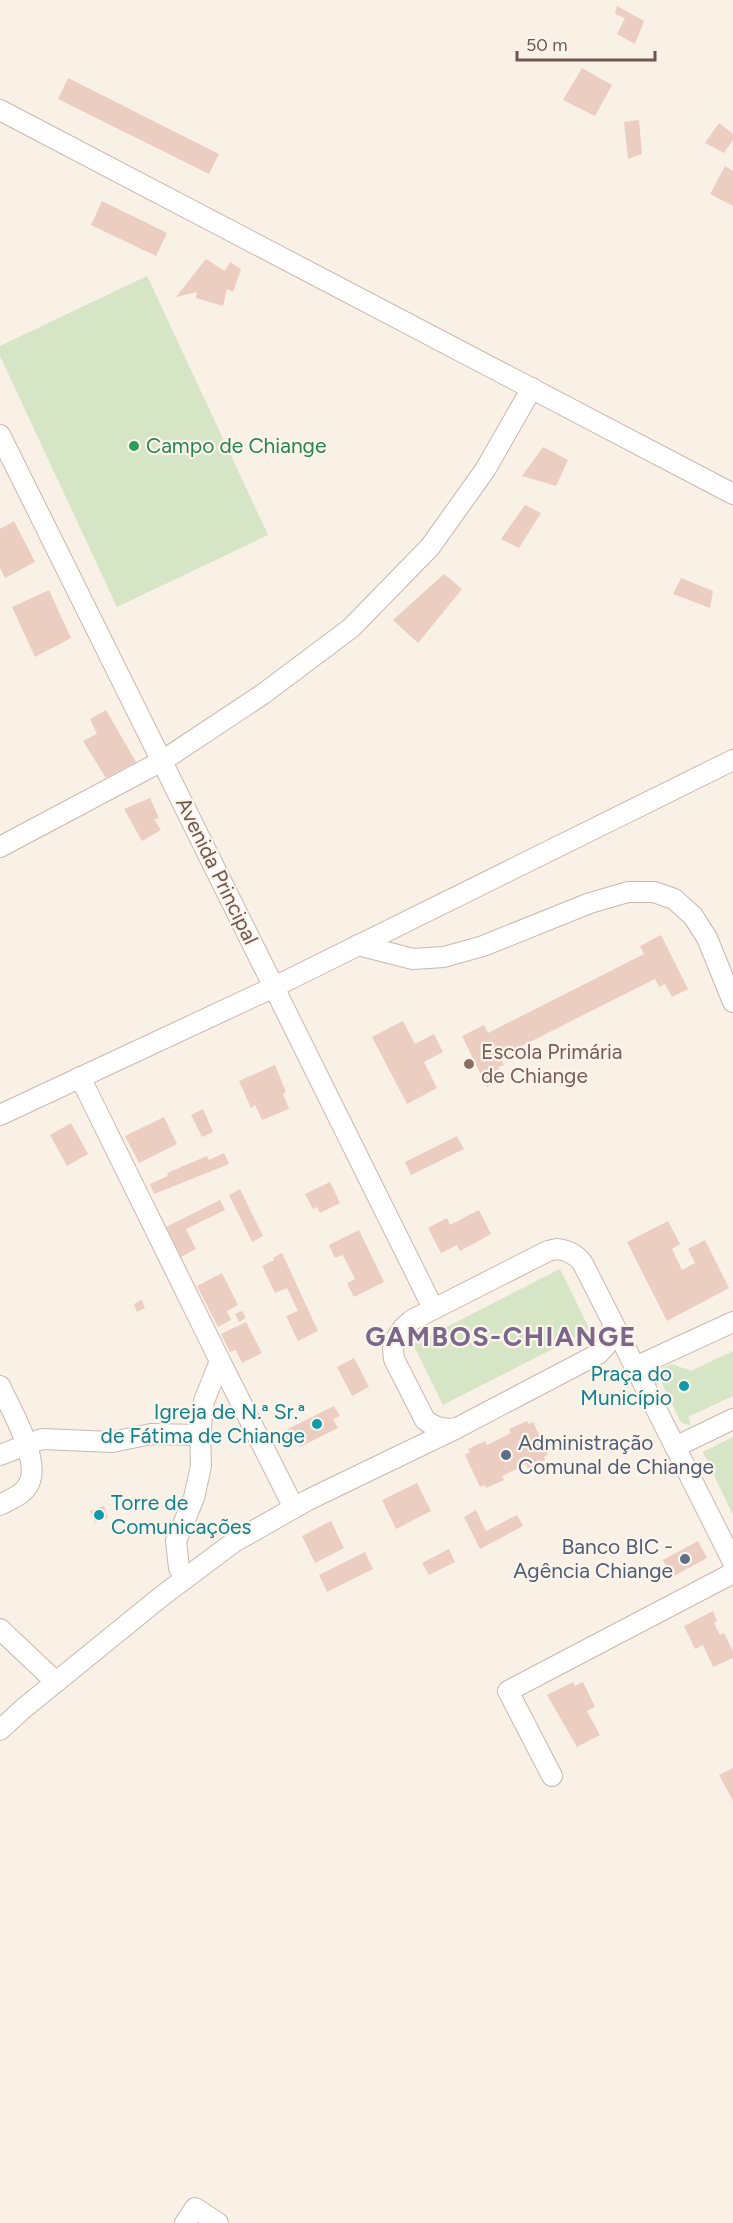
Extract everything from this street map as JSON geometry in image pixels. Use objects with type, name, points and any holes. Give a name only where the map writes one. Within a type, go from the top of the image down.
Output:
[{"type":"street","points":[[0,110],[733,494]]},
{"type":"street","points":[[0,848],[162,761],[263,694],[351,628],[430,547],[485,470],[532,388]]},
{"type":"street","name":"Avenida Principal","points":[[0,435],[433,1308]]},
{"type":"street","points":[[0,1115],[274,987],[733,760]]},
{"type":"street","points":[[358,945],[413,959],[444,957],[483,946],[590,903],[628,892],[654,892],[674,899],[693,916],[707,939],[733,1002]]},
{"type":"street","points":[[80,1077],[294,1508]]},
{"type":"street","points":[[458,1428],[440,1428],[425,1420],[394,1359],[393,1349],[403,1328],[433,1308],[548,1251],[557,1248],[566,1250],[576,1255],[582,1262],[733,1562]]},
{"type":"street","points":[[0,1730],[56,1682],[234,1542],[294,1508],[458,1428],[598,1354],[610,1340],[613,1330],[612,1321]]},
{"type":"street","points":[[635,1367],[733,1322]]},
{"type":"street","points":[[185,1579],[179,1568],[176,1541],[194,1498],[201,1466],[200,1435],[204,1401],[220,1361]]},
{"type":"street","points":[[0,1386],[27,1444],[33,1473],[27,1487],[0,1505]]},
{"type":"street","points":[[675,1447],[733,1419]]},
{"type":"street","points":[[0,1455],[42,1439],[112,1442],[151,1434],[200,1435]]},
{"type":"street","points":[[552,1776],[508,1691],[733,1573]]},
{"type":"street","points":[[0,1629],[56,1682]]},
{"type":"street","points":[[185,2223],[195,2208],[218,2223]]},
{"type":"green space","name":"Campo de Chiange","points":[[147,276],[268,535],[117,607],[0,356],[0,346]]},
{"type":"green space","points":[[560,1269],[590,1330],[443,1405],[413,1344]]},
{"type":"green space","points":[[733,1351],[733,1396],[688,1417],[691,1425],[684,1424],[680,1421],[659,1377],[662,1368],[672,1364],[691,1371]]},
{"type":"green space","points":[[733,1437],[733,1515],[703,1452]]},
{"type":"building","points":[[617,6],[644,21],[635,44],[617,34],[625,18],[615,14]]},
{"type":"building","points":[[582,68],[612,85],[595,116],[563,100]]},
{"type":"building","points":[[68,78],[219,154],[209,174],[58,99]]},
{"type":"building","points":[[639,120],[642,154],[628,159],[624,122]]},
{"type":"building","points":[[719,123],[733,134],[733,140],[724,153],[705,143]]},
{"type":"building","points":[[725,166],[733,171],[733,206],[710,194]]},
{"type":"building","points":[[102,201],[167,233],[156,256],[91,225]]},
{"type":"building","points":[[206,259],[225,271],[230,262],[241,269],[233,292],[227,289],[223,306],[196,298],[197,292],[176,297]]},
{"type":"building","points":[[543,447],[568,460],[556,486],[522,476]]},
{"type":"building","points":[[525,505],[541,513],[519,548],[501,539]]},
{"type":"building","points":[[14,521],[35,562],[5,578],[0,568],[0,529]]},
{"type":"building","points":[[444,574],[462,589],[418,643],[393,620]]},
{"type":"building","points":[[681,578],[713,591],[710,608],[673,594]]},
{"type":"building","points":[[49,590],[71,638],[35,657],[12,607]]},
{"type":"building","points":[[106,710],[136,762],[106,778],[83,741],[97,734],[90,719]]},
{"type":"building","points":[[150,798],[159,818],[154,819],[161,830],[142,841],[124,809]]},
{"type":"building","points":[[661,935],[688,989],[672,997],[665,984],[659,987],[655,979],[500,1057],[504,1065],[498,1067],[504,1078],[487,1087],[462,1036],[484,1025],[488,1033],[644,954],[640,946]]},
{"type":"building","points":[[403,1021],[415,1044],[434,1034],[443,1052],[424,1062],[437,1088],[407,1104],[372,1037]]},
{"type":"building","points":[[275,1065],[286,1092],[283,1094],[289,1109],[262,1120],[255,1105],[251,1108],[239,1081]]},
{"type":"building","points":[[203,1109],[213,1132],[202,1137],[191,1115]]},
{"type":"building","points":[[164,1117],[177,1144],[139,1163],[125,1136]]},
{"type":"building","points":[[71,1123],[88,1154],[67,1166],[50,1135]]},
{"type":"building","points":[[457,1136],[464,1149],[411,1175],[405,1162]]},
{"type":"building","points":[[224,1153],[229,1164],[154,1194],[150,1184],[168,1176],[167,1173],[207,1156],[209,1160]]},
{"type":"building","points":[[330,1182],[340,1203],[320,1213],[317,1207],[313,1209],[305,1194]]},
{"type":"building","points":[[240,1189],[263,1236],[252,1242],[229,1195]]},
{"type":"building","points":[[220,1200],[225,1210],[186,1229],[196,1249],[181,1257],[166,1227]]},
{"type":"building","points":[[479,1210],[491,1234],[460,1251],[457,1245],[441,1253],[428,1228],[447,1218],[450,1225]]},
{"type":"building","points":[[668,1221],[680,1244],[672,1249],[682,1270],[695,1263],[688,1249],[705,1240],[729,1288],[667,1321],[627,1242]]},
{"type":"building","points":[[359,1230],[384,1282],[354,1297],[347,1283],[355,1279],[343,1255],[335,1258],[329,1245]]},
{"type":"building","points":[[282,1253],[318,1331],[298,1341],[286,1316],[298,1311],[287,1288],[275,1293],[262,1266]]},
{"type":"building","points":[[222,1273],[238,1305],[227,1311],[231,1320],[218,1327],[197,1286]]},
{"type":"building","points":[[142,1300],[145,1308],[137,1312],[134,1304]]},
{"type":"building","points":[[242,1311],[246,1318],[239,1322],[235,1314]]},
{"type":"building","points":[[246,1322],[262,1353],[242,1363],[236,1350],[230,1352],[221,1334]]},
{"type":"building","points":[[354,1358],[369,1387],[352,1396],[337,1367]]},
{"type":"building","name":"Igreja de N.ª Sr.ª de Fátima de Chiange","points":[[334,1406],[340,1416],[333,1419],[338,1428],[300,1447],[295,1438],[283,1440],[280,1433]]},
{"type":"building","name":"Administração Comunal de Chiange","points":[[527,1421],[529,1424],[533,1422],[548,1454],[544,1457],[545,1460],[528,1469],[526,1464],[502,1476],[504,1480],[486,1488],[485,1485],[480,1487],[465,1455],[470,1452],[468,1449],[485,1441],[487,1445],[511,1433],[509,1429]]},
{"type":"building","points":[[417,1483],[431,1511],[396,1529],[382,1500]]},
{"type":"building","name":"Torre de Comunicações","points":[[104,1506],[108,1518],[95,1523],[90,1511]]},
{"type":"building","points":[[476,1510],[486,1531],[517,1515],[523,1526],[480,1549],[464,1517]]},
{"type":"building","points":[[331,1521],[344,1548],[315,1563],[302,1536]]},
{"type":"building","name":"Banco BIC - Agência Chiange","points":[[698,1541],[707,1558],[672,1577],[663,1560]]},
{"type":"building","points":[[449,1549],[455,1562],[429,1575],[422,1563]]},
{"type":"building","points":[[365,1552],[373,1569],[327,1592],[319,1575]]},
{"type":"building","points":[[713,1611],[717,1621],[714,1623],[720,1635],[724,1633],[733,1651],[733,1658],[713,1667],[703,1645],[695,1649],[684,1626]]},
{"type":"building","points":[[573,1682],[575,1686],[583,1682],[595,1707],[587,1711],[600,1735],[577,1747],[547,1695]]},
{"type":"building","points":[[733,1768],[733,1801],[719,1775]]},
{"type":"place","name":"Campo de Chiange","points":[[134,446]]},
{"type":"place","name":"Escola Primária de Chiange","points":[[469,1064]]},
{"type":"place","name":"Praça do Município","points":[[684,1386]]},
{"type":"place","name":"Igreja de N.ª Sr.ª de Fátima de Chiange","points":[[317,1424]]},
{"type":"place","name":"Administração Comunal de Chiange","points":[[506,1455]]},
{"type":"place","name":"Torre de Comunicações","points":[[99,1515]]},
{"type":"place","name":"Banco BIC - Agência Chiange","points":[[685,1559]]},
{"type":"district","name":"GAMBOS-CHIANGE","points":[[501,1337]]}]
